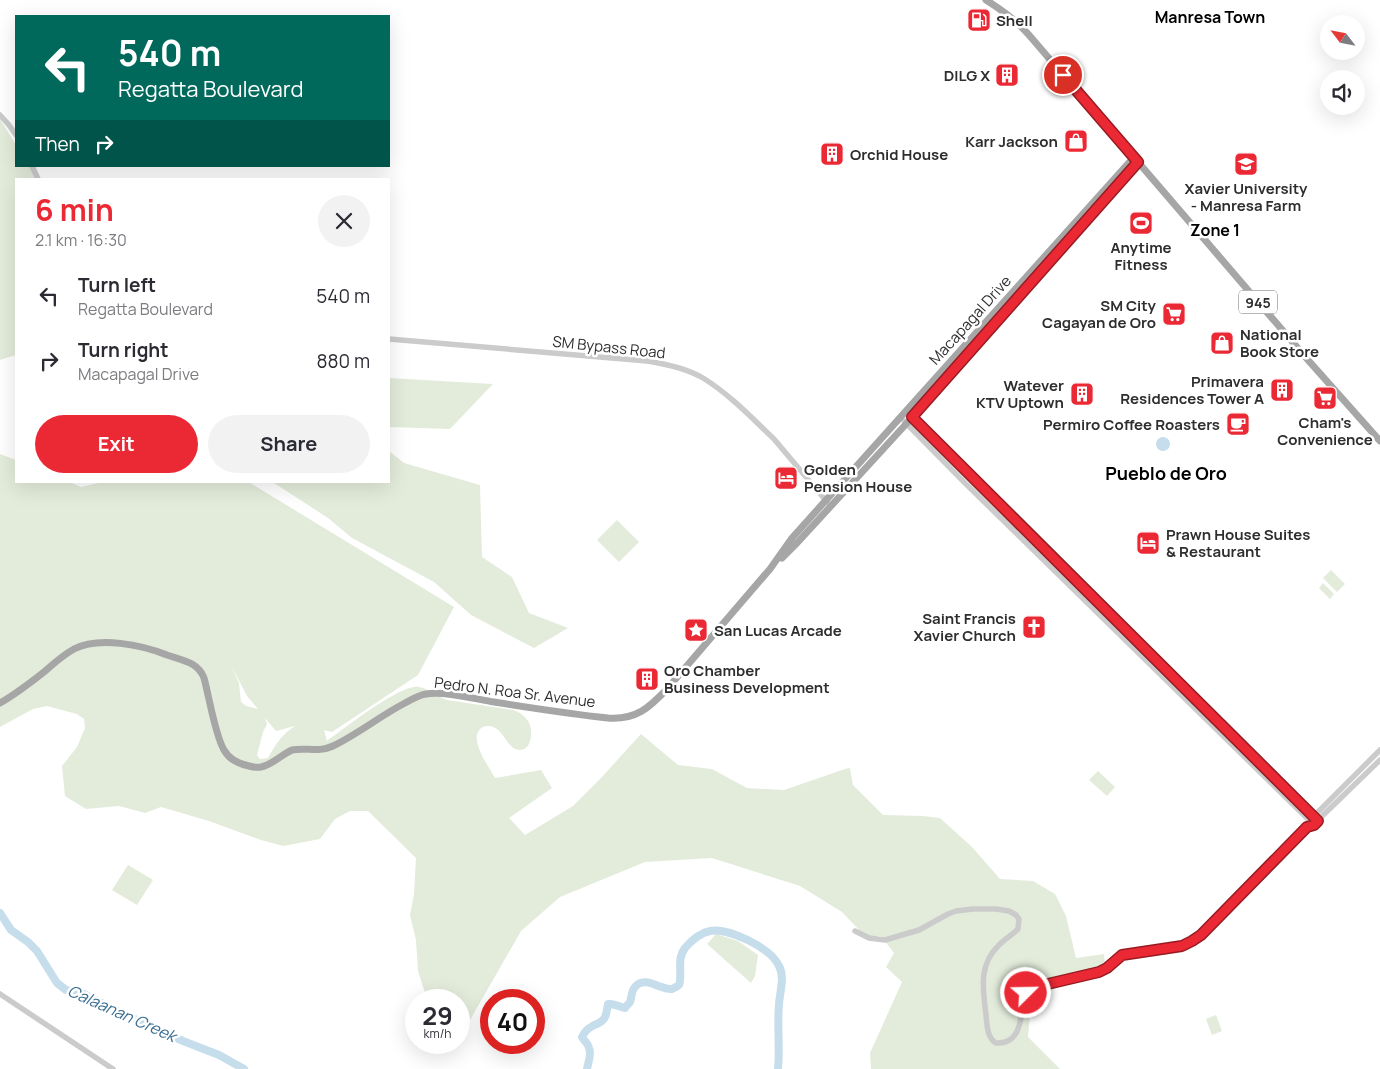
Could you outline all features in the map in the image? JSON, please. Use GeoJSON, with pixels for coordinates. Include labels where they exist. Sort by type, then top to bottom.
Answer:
{"type":"FeatureCollection","features":[{"type":"Feature","properties":{"kind":"main road","name":"945"},"geometry":{"type":"LineString","coordinates":[[986,0],[1022,27],[1380,441]]}},
{"type":"Feature","properties":{"kind":"main road","name":"Macapagal Drive"},"geometry":{"type":"LineString","coordinates":[[828,504],[900,417],[1136,160]]}},
{"type":"Feature","properties":{"kind":"main road","name":"Macapagal Drive"},"geometry":{"type":"LineString","coordinates":[[828,504],[907,423],[1136,160]]}},
{"type":"Feature","properties":{"kind":"main road","name":"Pedro N. Roa Sr. Avenue"},"geometry":{"type":"LineString","coordinates":[[0,703],[29,684],[76,648],[84,645],[105,643],[125,644],[157,651],[196,665],[202,671],[216,728],[224,750],[243,765],[256,768],[269,764],[296,749],[318,750],[332,746],[415,697],[425,694],[462,697],[608,718],[629,718],[648,708],[667,689],[770,569],[792,538],[828,504]]}},
{"type":"Feature","properties":{"kind":"street"},"geometry":{"type":"LineString","coordinates":[[0,115],[15,134]]}},
{"type":"Feature","properties":{"kind":"street","name":"SM Bypass Road"},"geometry":{"type":"LineString","coordinates":[[390,339],[647,361],[670,365],[690,372],[718,389],[766,431],[828,504]]}},
{"type":"Feature","properties":{"kind":"street"},"geometry":{"type":"LineString","coordinates":[[906,411],[1314,821]]}},
{"type":"Feature","properties":{"kind":"street"},"geometry":{"type":"LineString","coordinates":[[900,417],[1220,734],[1314,821]]}},
{"type":"Feature","properties":{"kind":"street"},"geometry":{"type":"LineString","coordinates":[[1314,821],[1380,750]]}},
{"type":"Feature","properties":{"kind":"street"},"geometry":{"type":"LineString","coordinates":[[855,930],[869,938],[885,940],[919,930],[948,914],[963,910],[996,909],[1009,911],[1016,915],[1019,919],[1018,929],[999,945],[990,957],[983,976],[984,1000],[990,1037],[993,1041],[1000,1044],[1014,1038],[1017,1033],[1024,997],[1029,990],[1102,971],[1126,954],[1182,946],[1201,935],[1307,827],[1380,760]]}},
{"type":"Feature","properties":{"kind":"street"},"geometry":{"type":"LineString","coordinates":[[0,994],[113,1069]]}},
{"type":"Feature","properties":{"kind":"green space"},"geometry":{"type":"Polygon","coordinates":[[[0,119],[15,143],[15,167],[30,167],[36,178],[15,178],[15,355],[0,360],[0,119]]]}},
{"type":"Feature","properties":{"kind":"green space"},"geometry":{"type":"Polygon","coordinates":[[[390,378],[493,384],[450,429],[390,427],[390,378]]]}},
{"type":"Feature","properties":{"kind":"green space"},"geometry":{"type":"Polygon","coordinates":[[[390,452],[404,463],[480,485],[482,557],[512,577],[529,613],[568,628],[534,648],[471,615],[434,582],[352,538],[328,518],[274,483],[390,483],[390,452]]]}},
{"type":"Feature","properties":{"kind":"green space"},"geometry":{"type":"Polygon","coordinates":[[[0,454],[15,460],[15,483],[72,483],[81,487],[98,483],[250,483],[454,607],[418,675],[332,732],[324,730],[327,741],[386,700],[410,688],[419,687],[447,700],[513,710],[523,715],[530,724],[530,743],[524,749],[515,749],[497,729],[486,726],[478,732],[477,743],[495,778],[541,770],[552,788],[509,818],[525,835],[573,806],[641,734],[678,765],[712,769],[747,788],[784,790],[850,768],[853,785],[883,815],[940,818],[972,847],[1000,879],[1033,881],[1055,894],[1066,916],[1076,958],[1104,954],[1106,974],[1040,992],[1031,1001],[1028,1037],[1060,1069],[871,1069],[870,1053],[902,982],[886,967],[894,953],[881,936],[871,937],[862,933],[842,912],[800,886],[712,858],[645,862],[560,897],[521,931],[488,989],[480,989],[480,1003],[470,1020],[470,989],[424,989],[418,971],[416,940],[410,915],[414,894],[416,858],[368,811],[350,811],[335,819],[320,839],[283,846],[161,807],[145,813],[119,806],[86,809],[65,796],[62,766],[77,747],[85,728],[84,719],[77,714],[47,706],[33,709],[0,727],[0,454]],[[231,665],[239,683],[241,702],[246,706],[258,709],[247,696],[231,665]],[[265,718],[267,724],[257,755],[260,759],[268,758],[279,740],[295,726],[276,731],[265,718]]]}},
{"type":"Feature","properties":{"kind":"green space"},"geometry":{"type":"Polygon","coordinates":[[[617,520],[639,542],[619,562],[597,540],[617,520]]]}},
{"type":"Feature","properties":{"kind":"green space"},"geometry":{"type":"Polygon","coordinates":[[[1331,570],[1345,584],[1337,592],[1323,578],[1331,570]]]}},
{"type":"Feature","properties":{"kind":"green space"},"geometry":{"type":"Polygon","coordinates":[[[1323,583],[1334,594],[1330,599],[1319,588],[1323,583]]]}},
{"type":"Feature","properties":{"kind":"green space"},"geometry":{"type":"Polygon","coordinates":[[[1098,771],[1115,787],[1107,796],[1089,780],[1098,771]]]}},
{"type":"Feature","properties":{"kind":"green space"},"geometry":{"type":"Polygon","coordinates":[[[128,865],[153,880],[137,905],[112,890],[128,865]]]}},
{"type":"Feature","properties":{"kind":"green space"},"geometry":{"type":"Polygon","coordinates":[[[716,934],[738,941],[758,955],[755,976],[751,983],[707,944],[716,934]]]}},
{"type":"Feature","properties":{"kind":"green space"},"geometry":{"type":"Polygon","coordinates":[[[1216,1015],[1222,1031],[1212,1035],[1206,1019],[1216,1015]]]}},
{"type":"Feature","properties":{"kind":"water"},"geometry":{"type":"Polygon","coordinates":[[[1160,437],[1166,437],[1170,444],[1166,451],[1160,451],[1156,447],[1156,441],[1160,437]]]}},
{"type":"Feature","properties":{"kind":"waterway","name":"Calaanan Creek"},"geometry":{"type":"LineString","coordinates":[[0,913],[11,930],[37,951],[57,983],[66,990],[82,993],[183,1041],[219,1055],[244,1069]]}},
{"type":"Feature","properties":{"kind":"waterway"},"geometry":{"type":"LineString","coordinates":[[587,1069],[590,1050],[582,1037],[588,1029],[604,1019],[608,1004],[625,1008],[630,1002],[634,989],[643,982],[667,989],[678,986],[682,953],[693,940],[710,931],[727,932],[748,940],[767,952],[781,970],[782,979],[778,1012],[778,1069]]}},
{"type":"Feature","properties":{"kind":"place","name":"Shell"},"geometry":{"type":"Point","coordinates":[979,20]}},
{"type":"Feature","properties":{"kind":"place","name":"DILG X"},"geometry":{"type":"Point","coordinates":[1007,75]}},
{"type":"Feature","properties":{"kind":"place","name":"Karr Jackson"},"geometry":{"type":"Point","coordinates":[1076,141]}},
{"type":"Feature","properties":{"kind":"place","name":"Orchid House"},"geometry":{"type":"Point","coordinates":[832,154]}},
{"type":"Feature","properties":{"kind":"place","name":"Xavier University - Manresa Farm"},"geometry":{"type":"Point","coordinates":[1246,164]}},
{"type":"Feature","properties":{"kind":"place","name":"Anytime Fitness"},"geometry":{"type":"Point","coordinates":[1141,223]}},
{"type":"Feature","properties":{"kind":"place","name":"SM City Cagayan de Oro"},"geometry":{"type":"Point","coordinates":[1174,314]}},
{"type":"Feature","properties":{"kind":"place","name":"National Book Store"},"geometry":{"type":"Point","coordinates":[1222,343]}},
{"type":"Feature","properties":{"kind":"place","name":"Primavera Residences Tower A"},"geometry":{"type":"Point","coordinates":[1282,390]}},
{"type":"Feature","properties":{"kind":"place","name":"Watever KTV Uptown"},"geometry":{"type":"Point","coordinates":[1082,394]}},
{"type":"Feature","properties":{"kind":"place","name":"Cham's Convenience"},"geometry":{"type":"Point","coordinates":[1325,398]}},
{"type":"Feature","properties":{"kind":"place","name":"Permiro Coffee Roasters"},"geometry":{"type":"Point","coordinates":[1238,424]}},
{"type":"Feature","properties":{"kind":"place","name":"Golden Pension House"},"geometry":{"type":"Point","coordinates":[786,478]}},
{"type":"Feature","properties":{"kind":"place","name":"Prawn House Suites & Restaurant"},"geometry":{"type":"Point","coordinates":[1148,543]}},
{"type":"Feature","properties":{"kind":"place","name":"Saint Francis Xavier Church"},"geometry":{"type":"Point","coordinates":[1034,627]}},
{"type":"Feature","properties":{"kind":"place","name":"San Lucas Arcade"},"geometry":{"type":"Point","coordinates":[696,630]}},
{"type":"Feature","properties":{"kind":"place","name":"Oro Chamber Business Development"},"geometry":{"type":"Point","coordinates":[647,679]}},
{"type":"Feature","properties":{"kind":"district","name":"Manresa Town"},"geometry":{"type":"Point","coordinates":[1210,17]}},
{"type":"Feature","properties":{"kind":"district","name":"Zone 1"},"geometry":{"type":"Point","coordinates":[1215,230]}},
{"type":"Feature","properties":{"kind":"district","name":"Pueblo de Oro"},"geometry":{"type":"Point","coordinates":[1166,473]}},
{"type":"Feature","properties":{"kind":"route"},"geometry":{"type":"LineString","coordinates":[[1026,993],[1035,987],[1102,971],[1122,955],[1182,946],[1192,941],[1201,935],[1307,827],[1314,825],[1318,821],[912,417],[1138,162],[1063,75]]}}]}
